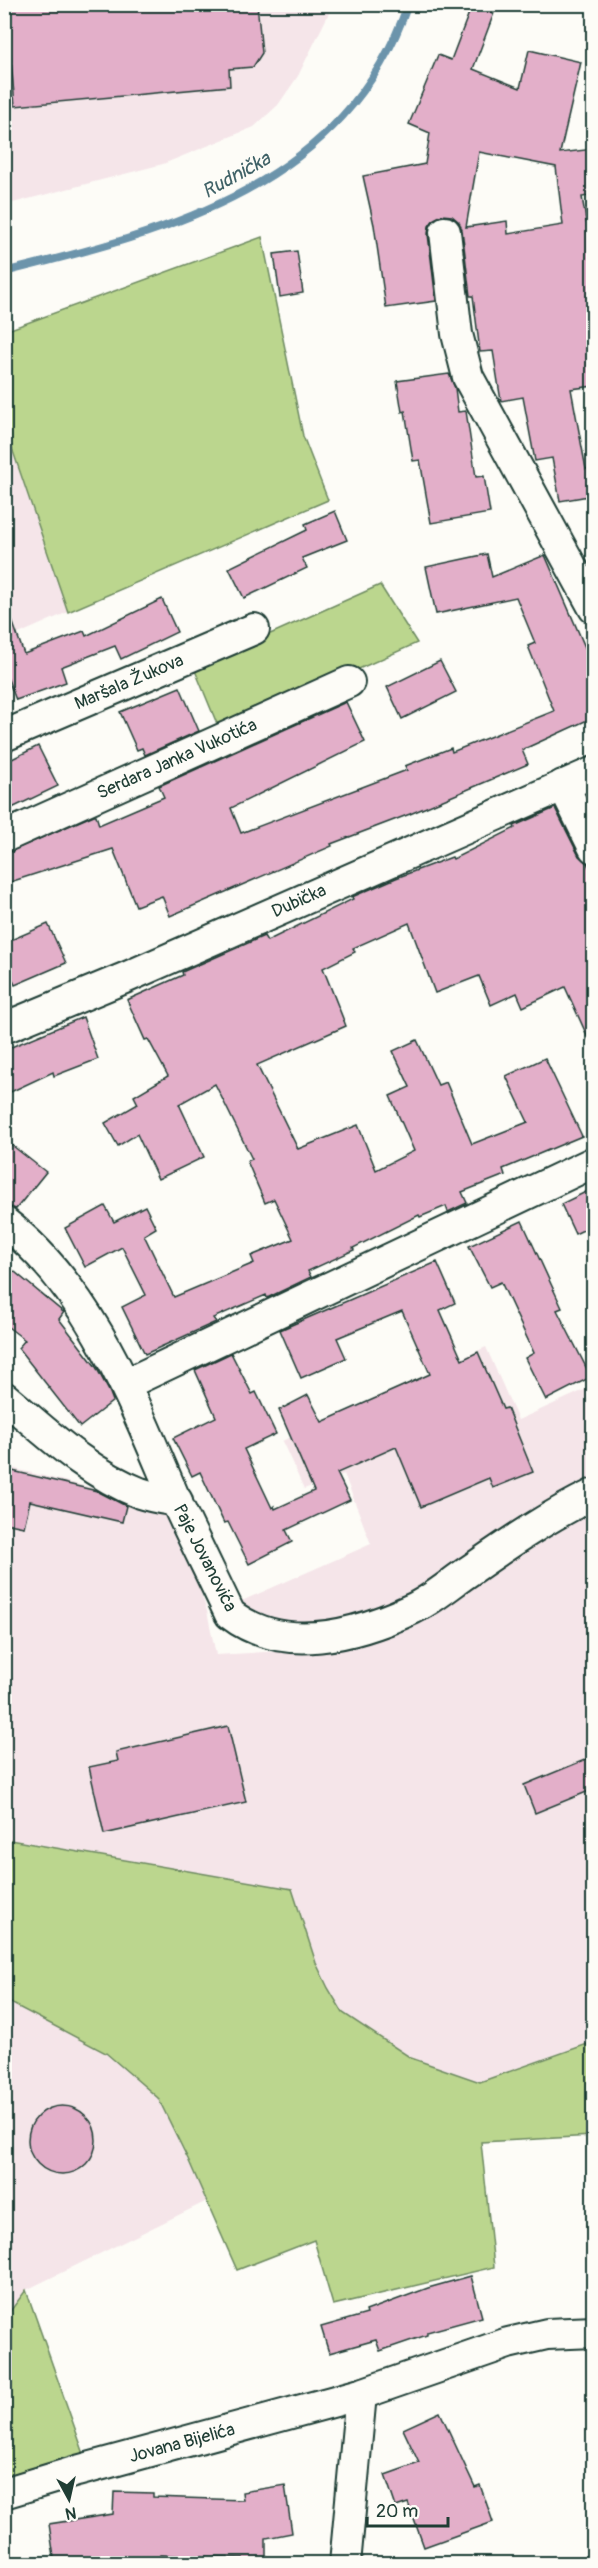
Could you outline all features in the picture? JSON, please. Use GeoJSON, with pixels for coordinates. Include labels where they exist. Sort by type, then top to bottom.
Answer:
{"type":"FeatureCollection","features":[{"type":"Feature","properties":{"kind":"street"},"geometry":{"type":"LineString","coordinates":[[445,232],[457,333],[468,377],[594,608]]}},
{"type":"Feature","properties":{"kind":"street","name":"Maršala Žukova"},"geometry":{"type":"LineString","coordinates":[[4,736],[254,629]]}},
{"type":"Feature","properties":{"kind":"street","name":"Serdara Janka Vukotića"},"geometry":{"type":"LineString","coordinates":[[4,837],[349,682]]}},
{"type":"Feature","properties":{"kind":"street","name":"Dubička"},"geometry":{"type":"LineString","coordinates":[[4,1028],[127,977],[594,772]]}},
{"type":"Feature","properties":{"kind":"street"},"geometry":{"type":"LineString","coordinates":[[563,785],[594,848]]}},
{"type":"Feature","properties":{"kind":"street"},"geometry":{"type":"LineString","coordinates":[[126,1384],[594,1162]]}},
{"type":"Feature","properties":{"kind":"street","name":"Paje Jovanovića"},"geometry":{"type":"LineString","coordinates":[[4,1222],[27,1240],[71,1291],[126,1384],[230,1614],[245,1626],[266,1634],[310,1638],[343,1634],[414,1609],[504,1546],[594,1494]]}},
{"type":"Feature","properties":{"kind":"street"},"geometry":{"type":"LineString","coordinates":[[4,1397],[80,1460],[109,1479],[142,1494],[177,1501]]}},
{"type":"Feature","properties":{"kind":"street","name":"Jovana Bijelića"},"geometry":{"type":"LineString","coordinates":[[4,2493],[361,2394],[508,2343],[547,2334],[594,2332]]}},
{"type":"Feature","properties":{"kind":"street"},"geometry":{"type":"LineString","coordinates":[[345,2564],[361,2394]]}},
{"type":"Feature","properties":{"kind":"shaded area"},"geometry":{"type":"Polygon","coordinates":[[[5,5],[333,5],[298,76],[278,105],[254,127],[163,164],[5,205],[5,5]]]}},
{"type":"Feature","properties":{"kind":"shaded area"},"geometry":{"type":"Polygon","coordinates":[[[4,428],[68,612],[5,640],[4,639],[4,428]]]}},
{"type":"Feature","properties":{"kind":"shaded area"},"geometry":{"type":"Polygon","coordinates":[[[486,1347],[518,1420],[593,1386],[593,1477],[409,1597],[343,1623],[290,1626],[249,1612],[235,1599],[244,1600],[371,1544],[344,1474],[304,1489],[282,1441],[486,1347]]]}},
{"type":"Feature","properties":{"kind":"shaded area"},"geometry":{"type":"Polygon","coordinates":[[[4,1466],[172,1508],[207,1611],[216,1655],[282,1651],[348,1642],[593,1511],[593,2042],[480,2082],[411,2058],[343,2013],[316,1963],[292,1889],[5,1839],[4,1466]]]}},
{"type":"Feature","properties":{"kind":"shaded area"},"geometry":{"type":"Polygon","coordinates":[[[5,2000],[106,2053],[158,2098],[207,2201],[26,2290],[5,2318],[5,2000]]]}},
{"type":"Feature","properties":{"kind":"green space"},"geometry":{"type":"Polygon","coordinates":[[[262,237],[303,436],[328,500],[68,612],[5,428],[5,331],[262,237]]]}},
{"type":"Feature","properties":{"kind":"green space"},"geometry":{"type":"Polygon","coordinates":[[[380,585],[417,643],[220,731],[194,668],[380,585]]]}},
{"type":"Feature","properties":{"kind":"green space"},"geometry":{"type":"Polygon","coordinates":[[[4,1839],[292,1889],[316,1963],[343,2013],[411,2058],[480,2082],[593,2042],[593,2136],[481,2142],[494,2267],[333,2305],[314,2240],[237,2270],[188,2159],[158,2098],[106,2053],[5,2000],[4,1839]]]}},
{"type":"Feature","properties":{"kind":"green space"},"geometry":{"type":"Polygon","coordinates":[[[26,2290],[84,2454],[5,2477],[5,2318],[26,2290]]]}},
{"type":"Feature","properties":{"kind":"building"},"geometry":{"type":"Polygon","coordinates":[[[6,4],[257,4],[262,53],[253,67],[229,69],[230,86],[15,106],[6,4]]]}},
{"type":"Feature","properties":{"kind":"building"},"geometry":{"type":"Polygon","coordinates":[[[472,5],[494,13],[473,69],[520,88],[529,50],[581,62],[560,153],[594,149],[594,195],[582,197],[594,266],[594,386],[571,389],[586,469],[594,467],[594,495],[560,501],[552,458],[535,461],[523,397],[501,401],[493,351],[480,352],[462,230],[459,222],[452,216],[442,215],[434,219],[429,226],[436,301],[386,308],[374,225],[363,176],[425,164],[430,133],[409,124],[438,55],[451,60],[472,5]],[[479,152],[466,227],[507,221],[508,234],[563,225],[556,167],[479,152]]]}},
{"type":"Feature","properties":{"kind":"building"},"geometry":{"type":"Polygon","coordinates":[[[297,251],[303,293],[280,297],[274,254],[297,251]]]}},
{"type":"Feature","properties":{"kind":"building"},"geometry":{"type":"Polygon","coordinates":[[[449,374],[455,388],[458,412],[466,411],[476,477],[484,476],[490,513],[431,523],[420,460],[413,461],[405,411],[402,412],[397,381],[449,374]]]}},
{"type":"Feature","properties":{"kind":"building"},"geometry":{"type":"Polygon","coordinates":[[[335,511],[347,540],[302,558],[307,568],[244,598],[229,568],[307,530],[305,524],[335,511]]]}},
{"type":"Feature","properties":{"kind":"building"},"geometry":{"type":"Polygon","coordinates":[[[487,554],[492,577],[545,555],[594,668],[594,717],[522,750],[528,764],[410,814],[331,844],[332,846],[170,916],[162,896],[136,906],[113,849],[4,884],[4,854],[94,815],[99,825],[164,797],[159,786],[346,702],[365,742],[231,808],[241,833],[407,770],[405,766],[451,748],[452,752],[554,711],[528,646],[535,643],[516,597],[436,614],[426,567],[487,554]]]}},
{"type":"Feature","properties":{"kind":"building"},"geometry":{"type":"Polygon","coordinates":[[[162,599],[177,632],[121,659],[115,646],[61,667],[66,682],[16,700],[4,669],[4,609],[8,609],[24,654],[84,631],[86,636],[162,599]]]}},
{"type":"Feature","properties":{"kind":"building"},"geometry":{"type":"Polygon","coordinates":[[[440,661],[456,692],[402,719],[387,687],[440,661]]]}},
{"type":"Feature","properties":{"kind":"building"},"geometry":{"type":"Polygon","coordinates":[[[180,687],[199,731],[145,755],[142,748],[137,750],[120,712],[180,687]]]}},
{"type":"Feature","properties":{"kind":"building"},"geometry":{"type":"Polygon","coordinates":[[[38,746],[58,786],[12,808],[4,793],[4,763],[38,746]]]}},
{"type":"Feature","properties":{"kind":"building"},"geometry":{"type":"Polygon","coordinates":[[[555,808],[579,856],[587,863],[594,877],[594,1051],[565,987],[523,1007],[517,993],[491,1005],[479,976],[435,993],[409,923],[353,948],[355,952],[323,968],[346,1026],[257,1065],[298,1149],[358,1125],[376,1170],[414,1151],[390,1096],[410,1087],[393,1051],[417,1040],[438,1085],[446,1082],[472,1144],[528,1122],[506,1076],[545,1058],[582,1136],[503,1169],[505,1175],[462,1192],[467,1203],[448,1212],[446,1206],[420,1217],[419,1215],[353,1248],[354,1250],[308,1271],[311,1277],[267,1298],[266,1295],[213,1318],[216,1322],[145,1354],[122,1307],[146,1295],[122,1247],[85,1267],[65,1228],[105,1206],[114,1222],[145,1206],[156,1228],[144,1235],[174,1297],[254,1263],[251,1256],[293,1239],[274,1199],[265,1203],[247,1161],[252,1159],[215,1084],[179,1104],[204,1157],[158,1179],[137,1134],[118,1146],[105,1123],[138,1104],[134,1096],[168,1076],[148,1039],[145,1040],[127,1000],[183,975],[182,972],[264,936],[267,941],[353,899],[352,897],[396,878],[452,857],[453,859],[515,828],[514,826],[555,808]]]}},
{"type":"Feature","properties":{"kind":"building"},"geometry":{"type":"Polygon","coordinates":[[[48,924],[66,963],[15,985],[4,960],[4,943],[48,924]]]}},
{"type":"Feature","properties":{"kind":"building"},"geometry":{"type":"Polygon","coordinates":[[[83,1017],[98,1059],[54,1076],[53,1072],[4,1095],[4,1050],[83,1017]]]}},
{"type":"Feature","properties":{"kind":"building"},"geometry":{"type":"Polygon","coordinates":[[[4,1139],[46,1172],[16,1209],[4,1205],[4,1139]]]}},
{"type":"Feature","properties":{"kind":"building"},"geometry":{"type":"Polygon","coordinates":[[[594,1188],[594,1225],[575,1234],[561,1204],[594,1188]]]}},
{"type":"Feature","properties":{"kind":"building"},"geometry":{"type":"Polygon","coordinates":[[[522,1221],[562,1308],[557,1310],[591,1377],[546,1400],[525,1358],[534,1353],[501,1282],[490,1287],[469,1246],[522,1221]]]}},
{"type":"Feature","properties":{"kind":"building"},"geometry":{"type":"Polygon","coordinates":[[[437,1262],[455,1303],[440,1310],[462,1360],[478,1352],[503,1409],[507,1408],[533,1472],[493,1488],[489,1478],[421,1507],[396,1447],[337,1473],[350,1500],[286,1530],[292,1542],[249,1564],[228,1522],[224,1523],[200,1472],[192,1476],[173,1438],[216,1417],[195,1370],[231,1353],[252,1394],[256,1392],[276,1434],[244,1449],[272,1508],[274,1506],[275,1509],[314,1491],[279,1410],[308,1395],[322,1422],[430,1374],[402,1311],[337,1338],[346,1358],[301,1378],[280,1330],[437,1262]]]}},
{"type":"Feature","properties":{"kind":"building"},"geometry":{"type":"Polygon","coordinates":[[[4,1263],[64,1312],[59,1319],[96,1367],[110,1393],[113,1401],[80,1427],[18,1348],[25,1340],[4,1324],[4,1263]]]}},
{"type":"Feature","properties":{"kind":"building"},"geometry":{"type":"Polygon","coordinates":[[[4,1469],[97,1491],[126,1506],[122,1522],[30,1501],[24,1527],[4,1523],[4,1469]]]}},
{"type":"Feature","properties":{"kind":"building"},"geometry":{"type":"Polygon","coordinates":[[[228,1726],[246,1802],[104,1834],[89,1767],[118,1761],[116,1752],[228,1726]]]}},
{"type":"Feature","properties":{"kind":"building"},"geometry":{"type":"Polygon","coordinates":[[[594,1756],[594,1789],[535,1813],[524,1785],[594,1756]]]}},
{"type":"Feature","properties":{"kind":"building"},"geometry":{"type":"Polygon","coordinates":[[[62,2106],[75,2109],[86,2116],[93,2127],[96,2140],[93,2153],[86,2164],[75,2171],[62,2174],[49,2171],[38,2164],[31,2153],[28,2140],[31,2127],[38,2116],[49,2109],[62,2106]]]}},
{"type":"Feature","properties":{"kind":"building"},"geometry":{"type":"Polygon","coordinates":[[[471,2276],[482,2317],[427,2332],[427,2335],[380,2351],[376,2340],[329,2353],[321,2327],[367,2314],[366,2311],[428,2288],[471,2276]]]}},
{"type":"Feature","properties":{"kind":"building"},"geometry":{"type":"Polygon","coordinates":[[[440,2412],[475,2487],[480,2485],[493,2522],[424,2547],[408,2503],[396,2507],[385,2475],[419,2463],[403,2429],[440,2412]]]}},
{"type":"Feature","properties":{"kind":"building"},"geometry":{"type":"Polygon","coordinates":[[[285,2485],[292,2533],[266,2538],[266,2564],[243,2564],[243,2558],[160,2555],[160,2564],[55,2564],[49,2524],[113,2514],[114,2492],[153,2493],[153,2497],[243,2500],[242,2492],[285,2485]]]}},
{"type":"Feature","properties":{"kind":"waterway","name":"Rudnička"},"geometry":{"type":"LineString","coordinates":[[4,272],[129,238],[189,217],[245,190],[297,158],[342,116],[380,66],[408,4]]}}]}
